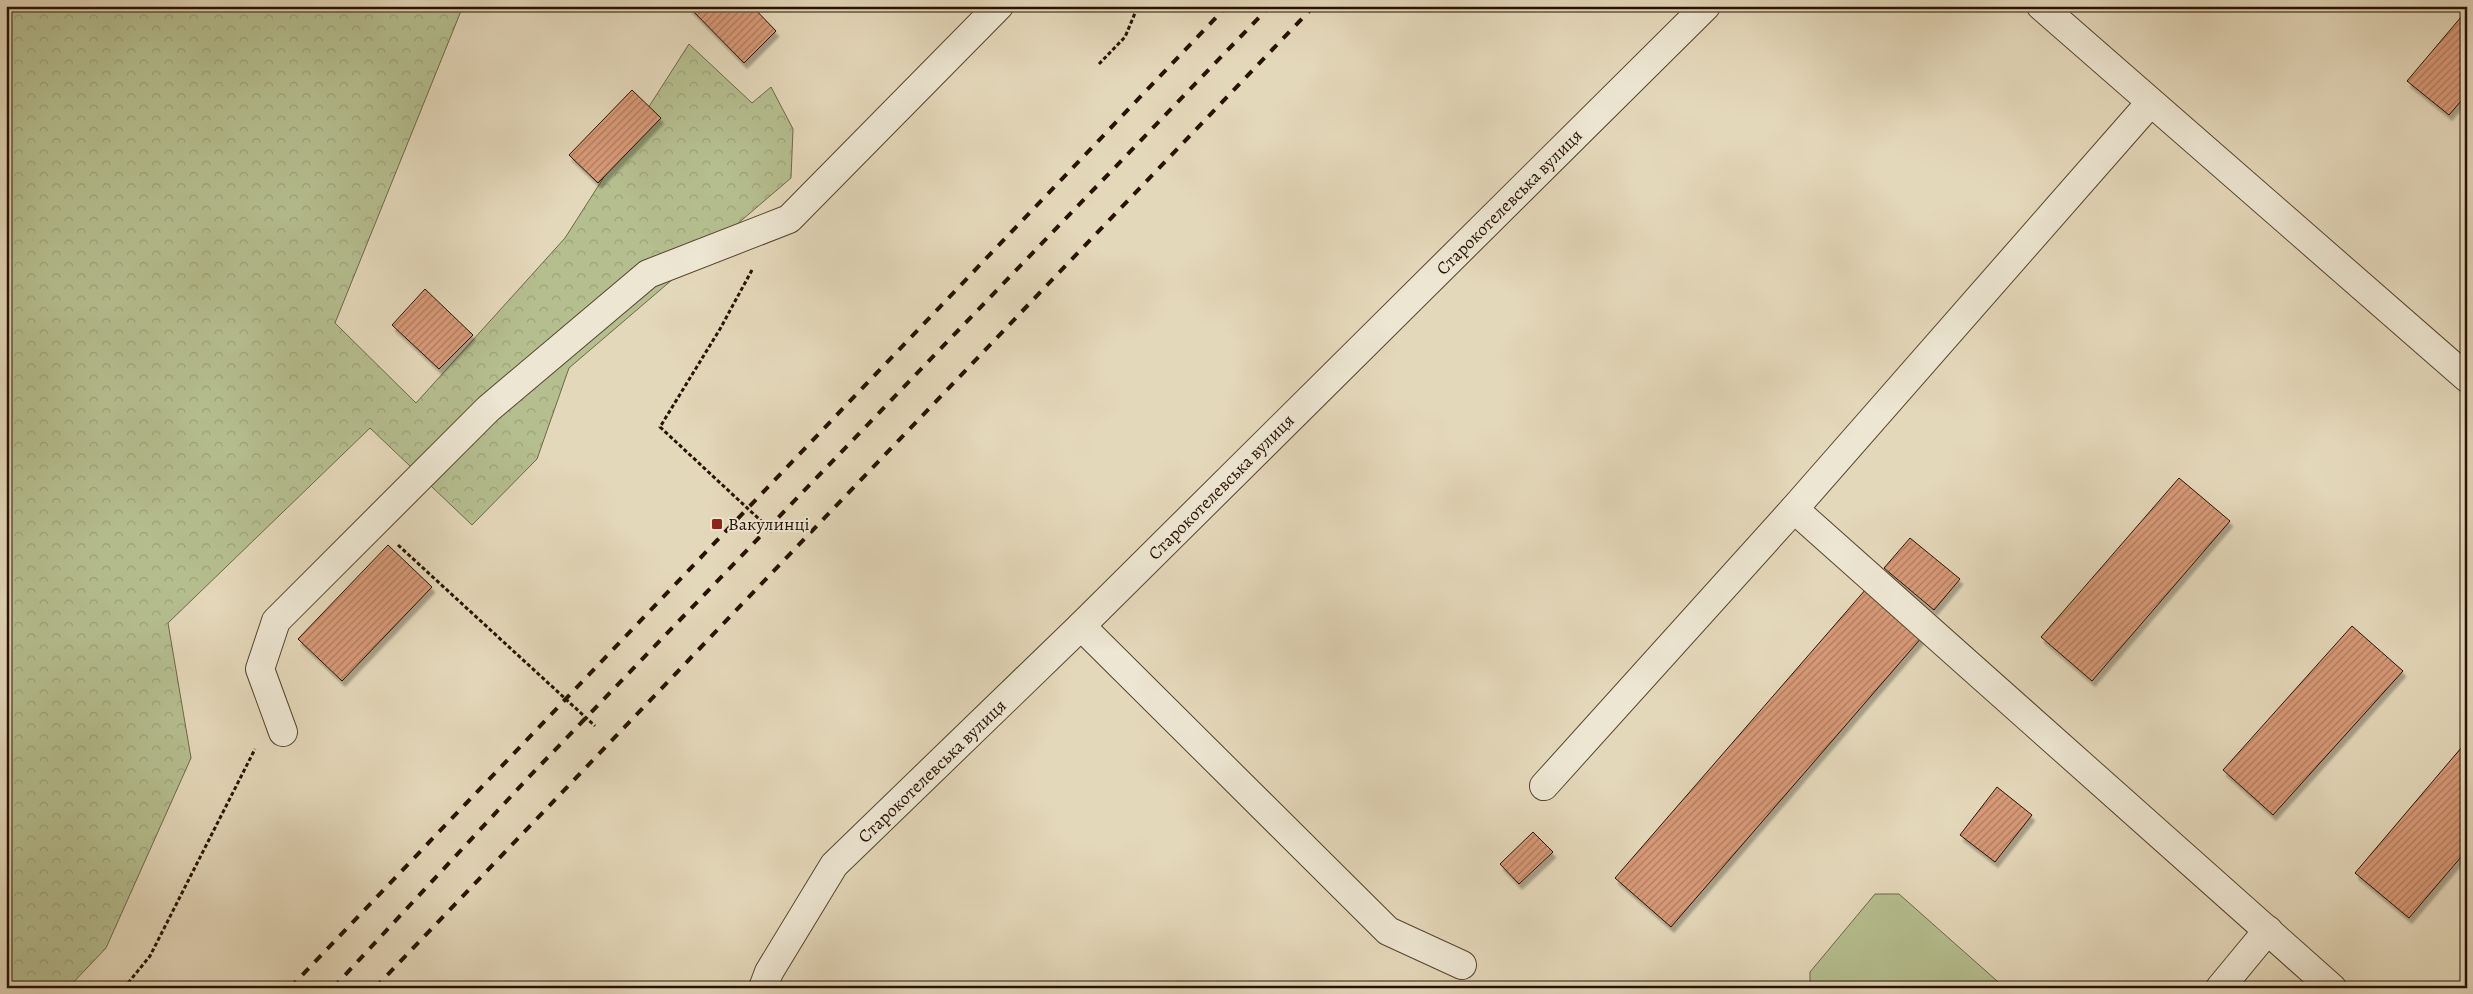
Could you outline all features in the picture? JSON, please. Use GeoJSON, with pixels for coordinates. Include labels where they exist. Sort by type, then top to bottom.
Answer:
{"type":"FeatureCollection","features":[{"type":"Feature","properties":{"kind":"street"},"geometry":{"type":"LineString","coordinates":[[283,732],[260,669],[276,621],[488,409],[648,274],[789,219],[999,6]]}},
{"type":"Feature","properties":{"kind":"street","name":"Старокотелевська вулиця"},"geometry":{"type":"LineString","coordinates":[[763,988],[769,972],[834,865],[1081,626],[1706,6]]}},
{"type":"Feature","properties":{"kind":"street"},"geometry":{"type":"LineString","coordinates":[[2041,6],[2467,378]]}},
{"type":"Feature","properties":{"kind":"street"},"geometry":{"type":"LineString","coordinates":[[1544,786],[1794,509],[2150,103]]}},
{"type":"Feature","properties":{"kind":"street"},"geometry":{"type":"LineString","coordinates":[[1794,509],[2332,988]]}},
{"type":"Feature","properties":{"kind":"street"},"geometry":{"type":"LineString","coordinates":[[1081,626],[1388,931],[1462,965]]}},
{"type":"Feature","properties":{"kind":"street"},"geometry":{"type":"LineString","coordinates":[[2220,988],[2268,930]]}},
{"type":"Feature","properties":{"kind":"path"},"geometry":{"type":"LineString","coordinates":[[1099,64],[1125,37],[1138,6]]}},
{"type":"Feature","properties":{"kind":"path"},"geometry":{"type":"LineString","coordinates":[[753,269],[720,329],[660,427],[773,532]]}},
{"type":"Feature","properties":{"kind":"path"},"geometry":{"type":"LineString","coordinates":[[375,524],[595,726]]}},
{"type":"Feature","properties":{"kind":"path"},"geometry":{"type":"LineString","coordinates":[[124,988],[150,956],[253,750],[283,732]]}},
{"type":"Feature","properties":{"kind":"green space"},"geometry":{"type":"Polygon","coordinates":[[[6,6],[463,6],[335,323],[416,403],[565,238],[689,44],[752,103],[771,87],[793,129],[791,178],[569,368],[537,459],[472,525],[370,428],[168,623],[191,758],[106,948],[68,988],[6,988],[6,6]]]}},
{"type":"Feature","properties":{"kind":"green space"},"geometry":{"type":"Polygon","coordinates":[[[1875,894],[1899,894],[2005,988],[1810,988],[1810,972],[1875,894]]]}},
{"type":"Feature","properties":{"kind":"building"},"geometry":{"type":"Polygon","coordinates":[[[688,6],[752,6],[776,31],[744,63],[688,6]]]}},
{"type":"Feature","properties":{"kind":"building"},"geometry":{"type":"Polygon","coordinates":[[[2467,10],[2467,94],[2449,115],[2407,81],[2467,10]]]}},
{"type":"Feature","properties":{"kind":"building"},"geometry":{"type":"Polygon","coordinates":[[[632,90],[661,118],[598,183],[569,155],[632,90]]]}},
{"type":"Feature","properties":{"kind":"building"},"geometry":{"type":"Polygon","coordinates":[[[425,289],[473,335],[439,369],[392,325],[425,289]]]}},
{"type":"Feature","properties":{"kind":"building"},"geometry":{"type":"Polygon","coordinates":[[[2179,478],[2230,521],[2092,681],[2041,637],[2179,478]]]}},
{"type":"Feature","properties":{"kind":"building"},"geometry":{"type":"Polygon","coordinates":[[[1910,538],[1960,579],[1934,610],[1884,568],[1910,538]]]}},
{"type":"Feature","properties":{"kind":"building"},"geometry":{"type":"Polygon","coordinates":[[[388,545],[432,587],[342,681],[298,639],[388,545]]]}},
{"type":"Feature","properties":{"kind":"building"},"geometry":{"type":"Polygon","coordinates":[[[1873,581],[1929,629],[1671,927],[1615,878],[1873,581]]]}},
{"type":"Feature","properties":{"kind":"building"},"geometry":{"type":"Polygon","coordinates":[[[2352,626],[2403,671],[2273,815],[2223,770],[2352,626]]]}},
{"type":"Feature","properties":{"kind":"building"},"geometry":{"type":"Polygon","coordinates":[[[2467,741],[2467,850],[2409,918],[2355,873],[2467,741]]]}},
{"type":"Feature","properties":{"kind":"building"},"geometry":{"type":"Polygon","coordinates":[[[1997,787],[2032,815],[1995,862],[1960,835],[1997,787]]]}},
{"type":"Feature","properties":{"kind":"building"},"geometry":{"type":"Polygon","coordinates":[[[1533,832],[1553,852],[1519,884],[1500,864],[1533,832]]]}},
{"type":"Feature","properties":{"kind":"railway"},"geometry":{"type":"LineString","coordinates":[[290,988],[1227,6]]}},
{"type":"Feature","properties":{"kind":"railway"},"geometry":{"type":"LineString","coordinates":[[333,988],[528,778],[1270,6]]}},
{"type":"Feature","properties":{"kind":"railway"},"geometry":{"type":"LineString","coordinates":[[375,988],[1314,6]]}},
{"type":"Feature","properties":{"kind":"place","name":"Вакулинці"},"geometry":{"type":"Point","coordinates":[717,524]}}]}
